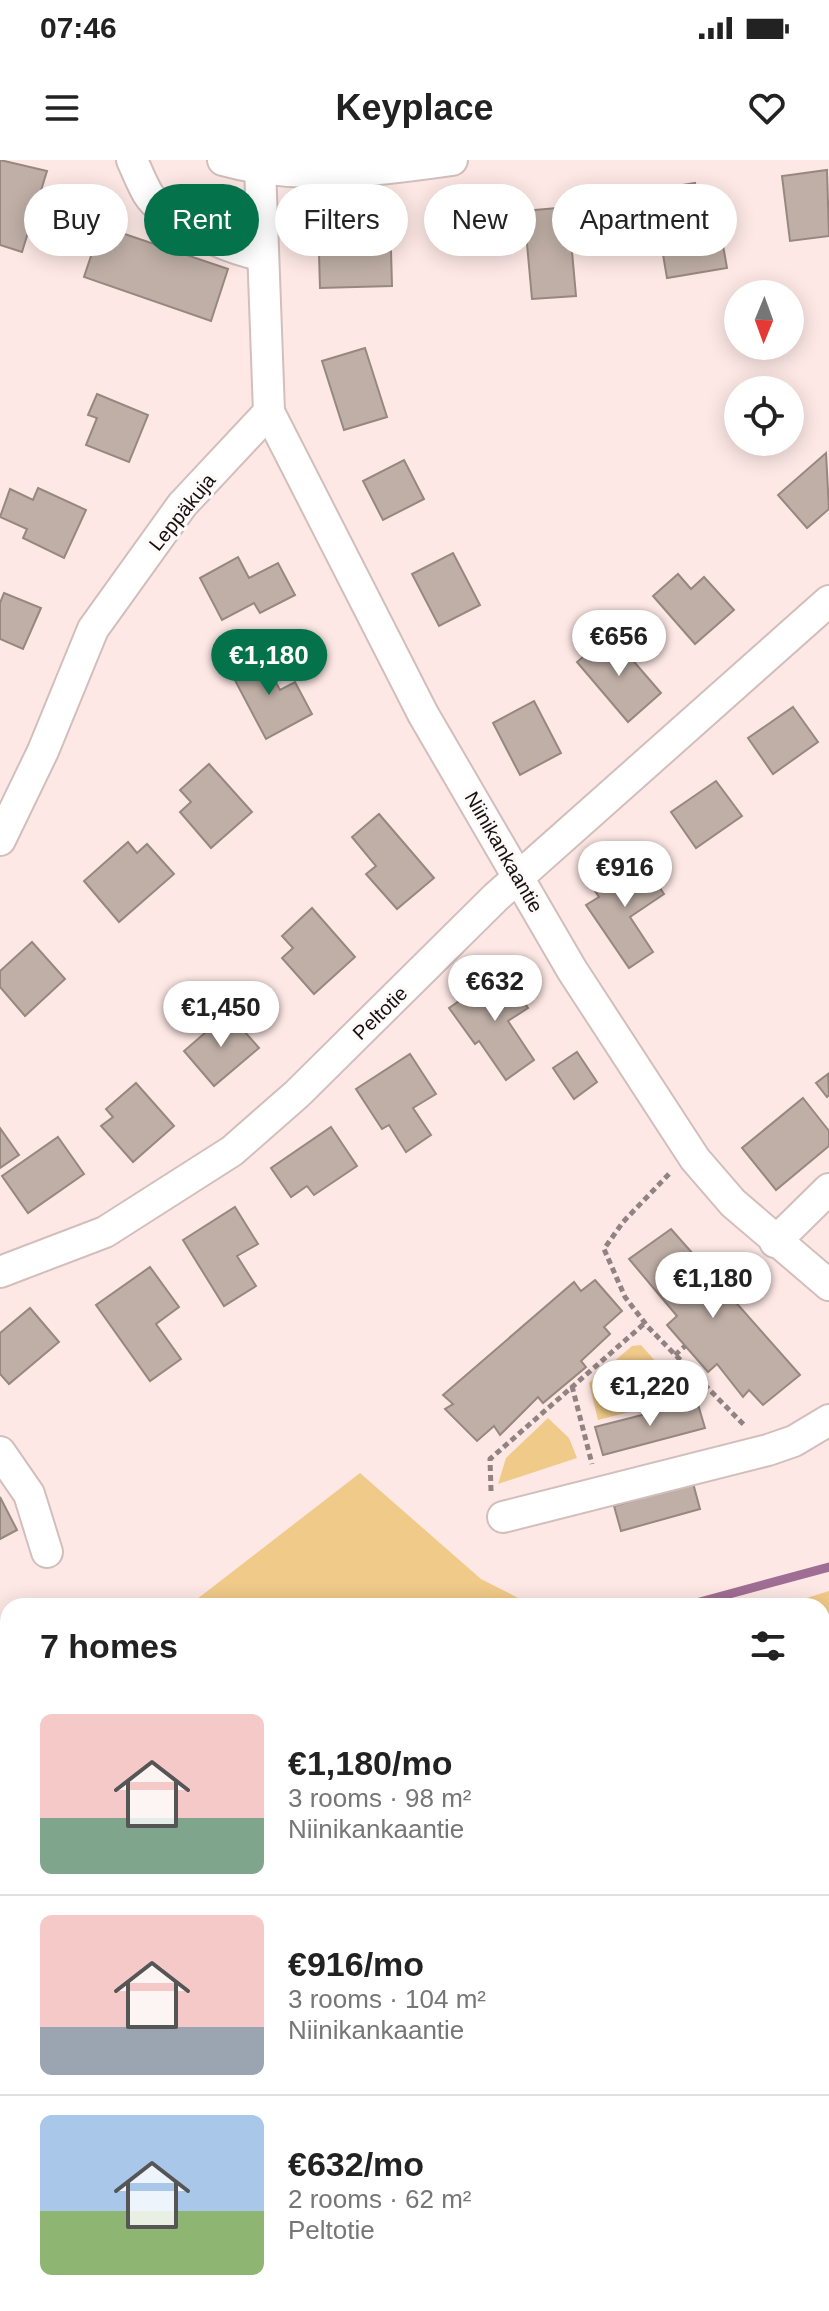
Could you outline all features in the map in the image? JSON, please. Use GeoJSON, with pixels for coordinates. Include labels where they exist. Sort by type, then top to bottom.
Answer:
{"type":"FeatureCollection","features":[{"type":"Feature","properties":{"kind":"street"},"geometry":{"type":"LineString","coordinates":[[132,160],[149,196],[168,215],[242,252],[262,255]]}},
{"type":"Feature","properties":{"kind":"street"},"geometry":{"type":"LineString","coordinates":[[223,160],[260,167],[359,174],[452,160]]}},
{"type":"Feature","properties":{"kind":"street"},"geometry":{"type":"LineString","coordinates":[[260,167],[269,412]]}},
{"type":"Feature","properties":{"kind":"street","name":"Leppäkuja"},"geometry":{"type":"LineString","coordinates":[[0,840],[43,751],[93,629],[182,505],[269,412]]}},
{"type":"Feature","properties":{"kind":"street","name":"Niinikankaantie"},"geometry":{"type":"LineString","coordinates":[[269,412],[423,714],[572,970],[695,1159],[733,1203],[829,1285]]}},
{"type":"Feature","properties":{"kind":"street","name":"Peltotie"},"geometry":{"type":"LineString","coordinates":[[0,1272],[105,1232],[225,1156],[297,1094],[519,877],[829,601]]}},
{"type":"Feature","properties":{"kind":"street"},"geometry":{"type":"LineString","coordinates":[[775,1242],[829,1189]]}},
{"type":"Feature","properties":{"kind":"street"},"geometry":{"type":"LineString","coordinates":[[503,1517],[768,1450],[794,1441],[829,1420]]}},
{"type":"Feature","properties":{"kind":"street"},"geometry":{"type":"LineString","coordinates":[[0,1452],[29,1494],[47,1552]]}},
{"type":"Feature","properties":{"kind":"path"},"geometry":{"type":"LineString","coordinates":[[669,1174],[623,1222],[604,1249],[625,1297],[645,1323],[739,1423],[751,1429]]}},
{"type":"Feature","properties":{"kind":"path"},"geometry":{"type":"LineString","coordinates":[[503,1517],[490,1489],[490,1459],[585,1371],[645,1323]]}},
{"type":"Feature","properties":{"kind":"path"},"geometry":{"type":"LineString","coordinates":[[675,1355],[685,1346]]}},
{"type":"Feature","properties":{"kind":"path"},"geometry":{"type":"LineString","coordinates":[[572,1386],[600,1492]]}},
{"type":"Feature","properties":{"kind":"shaded area"},"geometry":{"type":"Polygon","coordinates":[[[641,1345],[687,1397],[598,1420],[589,1383],[632,1346],[641,1345]]]}},
{"type":"Feature","properties":{"kind":"shaded area"},"geometry":{"type":"Polygon","coordinates":[[[548,1418],[569,1438],[577,1458],[498,1484],[506,1458],[548,1418]]]}},
{"type":"Feature","properties":{"kind":"shaded area"},"geometry":{"type":"Polygon","coordinates":[[[360,1473],[481,1579],[518,1598],[198,1598],[360,1473]]]}},
{"type":"Feature","properties":{"kind":"shaded area"},"geometry":{"type":"Polygon","coordinates":[[[829,1591],[829,1598],[807,1598],[829,1591]]]}},
{"type":"Feature","properties":{"kind":"building"},"geometry":{"type":"Polygon","coordinates":[[[0,160],[47,171],[43,184],[24,184],[22,252],[0,245],[0,160]]]}},
{"type":"Feature","properties":{"kind":"building"},"geometry":{"type":"Polygon","coordinates":[[[827,170],[829,236],[790,241],[782,176],[827,170]]]}},
{"type":"Feature","properties":{"kind":"building"},"geometry":{"type":"Polygon","coordinates":[[[552,208],[552,256],[572,256],[576,296],[532,299],[528,256],[536,256],[536,210],[552,208]]]}},
{"type":"Feature","properties":{"kind":"building"},"geometry":{"type":"Polygon","coordinates":[[[128,235],[144,241],[144,256],[190,256],[228,269],[211,321],[84,277],[91,256],[128,256],[128,235]]]}},
{"type":"Feature","properties":{"kind":"building"},"geometry":{"type":"Polygon","coordinates":[[[319,256],[391,256],[392,286],[320,288],[319,256]]]}},
{"type":"Feature","properties":{"kind":"building"},"geometry":{"type":"Polygon","coordinates":[[[663,256],[725,256],[727,268],[667,278],[663,256]]]}},
{"type":"Feature","properties":{"kind":"building"},"geometry":{"type":"Polygon","coordinates":[[[365,348],[387,417],[344,430],[322,361],[365,348]]]}},
{"type":"Feature","properties":{"kind":"building"},"geometry":{"type":"Polygon","coordinates":[[[97,394],[148,415],[129,462],[86,445],[97,418],[88,415],[97,394]]]}},
{"type":"Feature","properties":{"kind":"building"},"geometry":{"type":"Polygon","coordinates":[[[826,453],[829,509],[807,528],[778,495],[826,453]]]}},
{"type":"Feature","properties":{"kind":"building"},"geometry":{"type":"Polygon","coordinates":[[[404,460],[424,499],[383,520],[363,481],[404,460]]]}},
{"type":"Feature","properties":{"kind":"building"},"geometry":{"type":"Polygon","coordinates":[[[38,488],[86,510],[64,558],[23,538],[27,529],[0,517],[10,489],[33,500],[38,488]]]}},
{"type":"Feature","properties":{"kind":"building"},"geometry":{"type":"Polygon","coordinates":[[[453,553],[480,605],[439,626],[412,574],[453,553]]]}},
{"type":"Feature","properties":{"kind":"building"},"geometry":{"type":"Polygon","coordinates":[[[238,557],[249,578],[278,563],[295,595],[260,613],[254,603],[222,620],[200,578],[238,557]]]}},
{"type":"Feature","properties":{"kind":"building"},"geometry":{"type":"Polygon","coordinates":[[[678,574],[691,589],[704,577],[734,610],[695,644],[653,596],[678,574]]]}},
{"type":"Feature","properties":{"kind":"building"},"geometry":{"type":"Polygon","coordinates":[[[4,593],[41,608],[23,649],[0,639],[0,603],[4,593]]]}},
{"type":"Feature","properties":{"kind":"building"},"geometry":{"type":"Polygon","coordinates":[[[610,634],[661,693],[628,722],[577,662],[610,634]]]}},
{"type":"Feature","properties":{"kind":"building"},"geometry":{"type":"Polygon","coordinates":[[[260,653],[280,690],[295,682],[312,714],[266,739],[229,669],[260,653]]]}},
{"type":"Feature","properties":{"kind":"building"},"geometry":{"type":"Polygon","coordinates":[[[534,701],[561,753],[520,775],[493,723],[534,701]]]}},
{"type":"Feature","properties":{"kind":"building"},"geometry":{"type":"Polygon","coordinates":[[[793,707],[818,742],[773,774],[748,738],[793,707]]]}},
{"type":"Feature","properties":{"kind":"building"},"geometry":{"type":"Polygon","coordinates":[[[209,764],[252,812],[211,848],[180,812],[191,802],[180,790],[209,764]]]}},
{"type":"Feature","properties":{"kind":"building"},"geometry":{"type":"Polygon","coordinates":[[[716,781],[742,816],[696,848],[671,812],[716,781]]]}},
{"type":"Feature","properties":{"kind":"building"},"geometry":{"type":"Polygon","coordinates":[[[379,814],[434,878],[397,909],[366,874],[376,866],[352,837],[379,814]]]}},
{"type":"Feature","properties":{"kind":"building"},"geometry":{"type":"Polygon","coordinates":[[[128,842],[137,853],[147,844],[174,874],[119,922],[84,881],[128,842]]]}},
{"type":"Feature","properties":{"kind":"building"},"geometry":{"type":"Polygon","coordinates":[[[639,857],[664,894],[630,917],[653,952],[629,968],[586,905],[599,897],[593,888],[639,857]]]}},
{"type":"Feature","properties":{"kind":"building"},"geometry":{"type":"Polygon","coordinates":[[[312,908],[355,957],[314,994],[282,958],[293,948],[282,936],[312,908]]]}},
{"type":"Feature","properties":{"kind":"building"},"geometry":{"type":"Polygon","coordinates":[[[32,942],[65,979],[25,1016],[0,987],[0,971],[32,942]]]}},
{"type":"Feature","properties":{"kind":"building"},"geometry":{"type":"Polygon","coordinates":[[[503,971],[528,1008],[508,1021],[534,1060],[506,1080],[479,1041],[475,1044],[449,1008],[503,971]]]}},
{"type":"Feature","properties":{"kind":"building"},"geometry":{"type":"Polygon","coordinates":[[[228,1013],[259,1048],[214,1086],[184,1051],[228,1013]]]}},
{"type":"Feature","properties":{"kind":"building"},"geometry":{"type":"Polygon","coordinates":[[[577,1052],[597,1082],[574,1099],[553,1068],[577,1052]]]}},
{"type":"Feature","properties":{"kind":"building"},"geometry":{"type":"Polygon","coordinates":[[[410,1054],[436,1094],[413,1108],[431,1135],[406,1152],[389,1125],[382,1129],[356,1089],[410,1054]]]}},
{"type":"Feature","properties":{"kind":"building"},"geometry":{"type":"Polygon","coordinates":[[[828,1074],[829,1095],[827,1097],[816,1083],[828,1074]]]}},
{"type":"Feature","properties":{"kind":"building"},"geometry":{"type":"Polygon","coordinates":[[[136,1083],[174,1126],[133,1162],[101,1126],[113,1117],[106,1109],[136,1083]]]}},
{"type":"Feature","properties":{"kind":"building"},"geometry":{"type":"Polygon","coordinates":[[[803,1098],[829,1131],[829,1146],[776,1190],[742,1148],[803,1098]]]}},
{"type":"Feature","properties":{"kind":"building"},"geometry":{"type":"Polygon","coordinates":[[[331,1127],[357,1166],[314,1195],[307,1186],[291,1197],[271,1168],[331,1127]]]}},
{"type":"Feature","properties":{"kind":"building"},"geometry":{"type":"Polygon","coordinates":[[[0,1128],[19,1155],[0,1168],[0,1128]]]}},
{"type":"Feature","properties":{"kind":"building"},"geometry":{"type":"Polygon","coordinates":[[[58,1137],[84,1174],[28,1213],[2,1176],[58,1137]]]}},
{"type":"Feature","properties":{"kind":"building"},"geometry":{"type":"Polygon","coordinates":[[[235,1207],[258,1244],[237,1256],[256,1286],[224,1306],[183,1240],[235,1207]]]}},
{"type":"Feature","properties":{"kind":"building"},"geometry":{"type":"Polygon","coordinates":[[[671,1229],[800,1375],[763,1405],[749,1390],[743,1397],[717,1364],[708,1372],[667,1325],[677,1316],[629,1259],[671,1229]]]}},
{"type":"Feature","properties":{"kind":"building"},"geometry":{"type":"Polygon","coordinates":[[[150,1267],[179,1307],[156,1324],[181,1359],[150,1381],[96,1305],[150,1267]]]}},
{"type":"Feature","properties":{"kind":"building"},"geometry":{"type":"Polygon","coordinates":[[[595,1280],[622,1311],[604,1327],[610,1334],[581,1361],[586,1367],[543,1403],[538,1397],[500,1435],[494,1426],[477,1441],[445,1409],[453,1404],[443,1395],[574,1282],[581,1291],[595,1280]]]}},
{"type":"Feature","properties":{"kind":"building"},"geometry":{"type":"Polygon","coordinates":[[[30,1308],[59,1342],[9,1384],[0,1374],[0,1333],[30,1308]]]}},
{"type":"Feature","properties":{"kind":"building"},"geometry":{"type":"Polygon","coordinates":[[[697,1401],[705,1428],[603,1455],[595,1427],[697,1401]]]}},
{"type":"Feature","properties":{"kind":"building"},"geometry":{"type":"Polygon","coordinates":[[[693,1483],[700,1509],[621,1531],[614,1506],[693,1483]]]}},
{"type":"Feature","properties":{"kind":"building"},"geometry":{"type":"Polygon","coordinates":[[[0,1497],[17,1530],[0,1539],[0,1497]]]}},
{"type":"Feature","properties":{"kind":"waterway"},"geometry":{"type":"LineString","coordinates":[[715,1598],[829,1567]]}}]}
